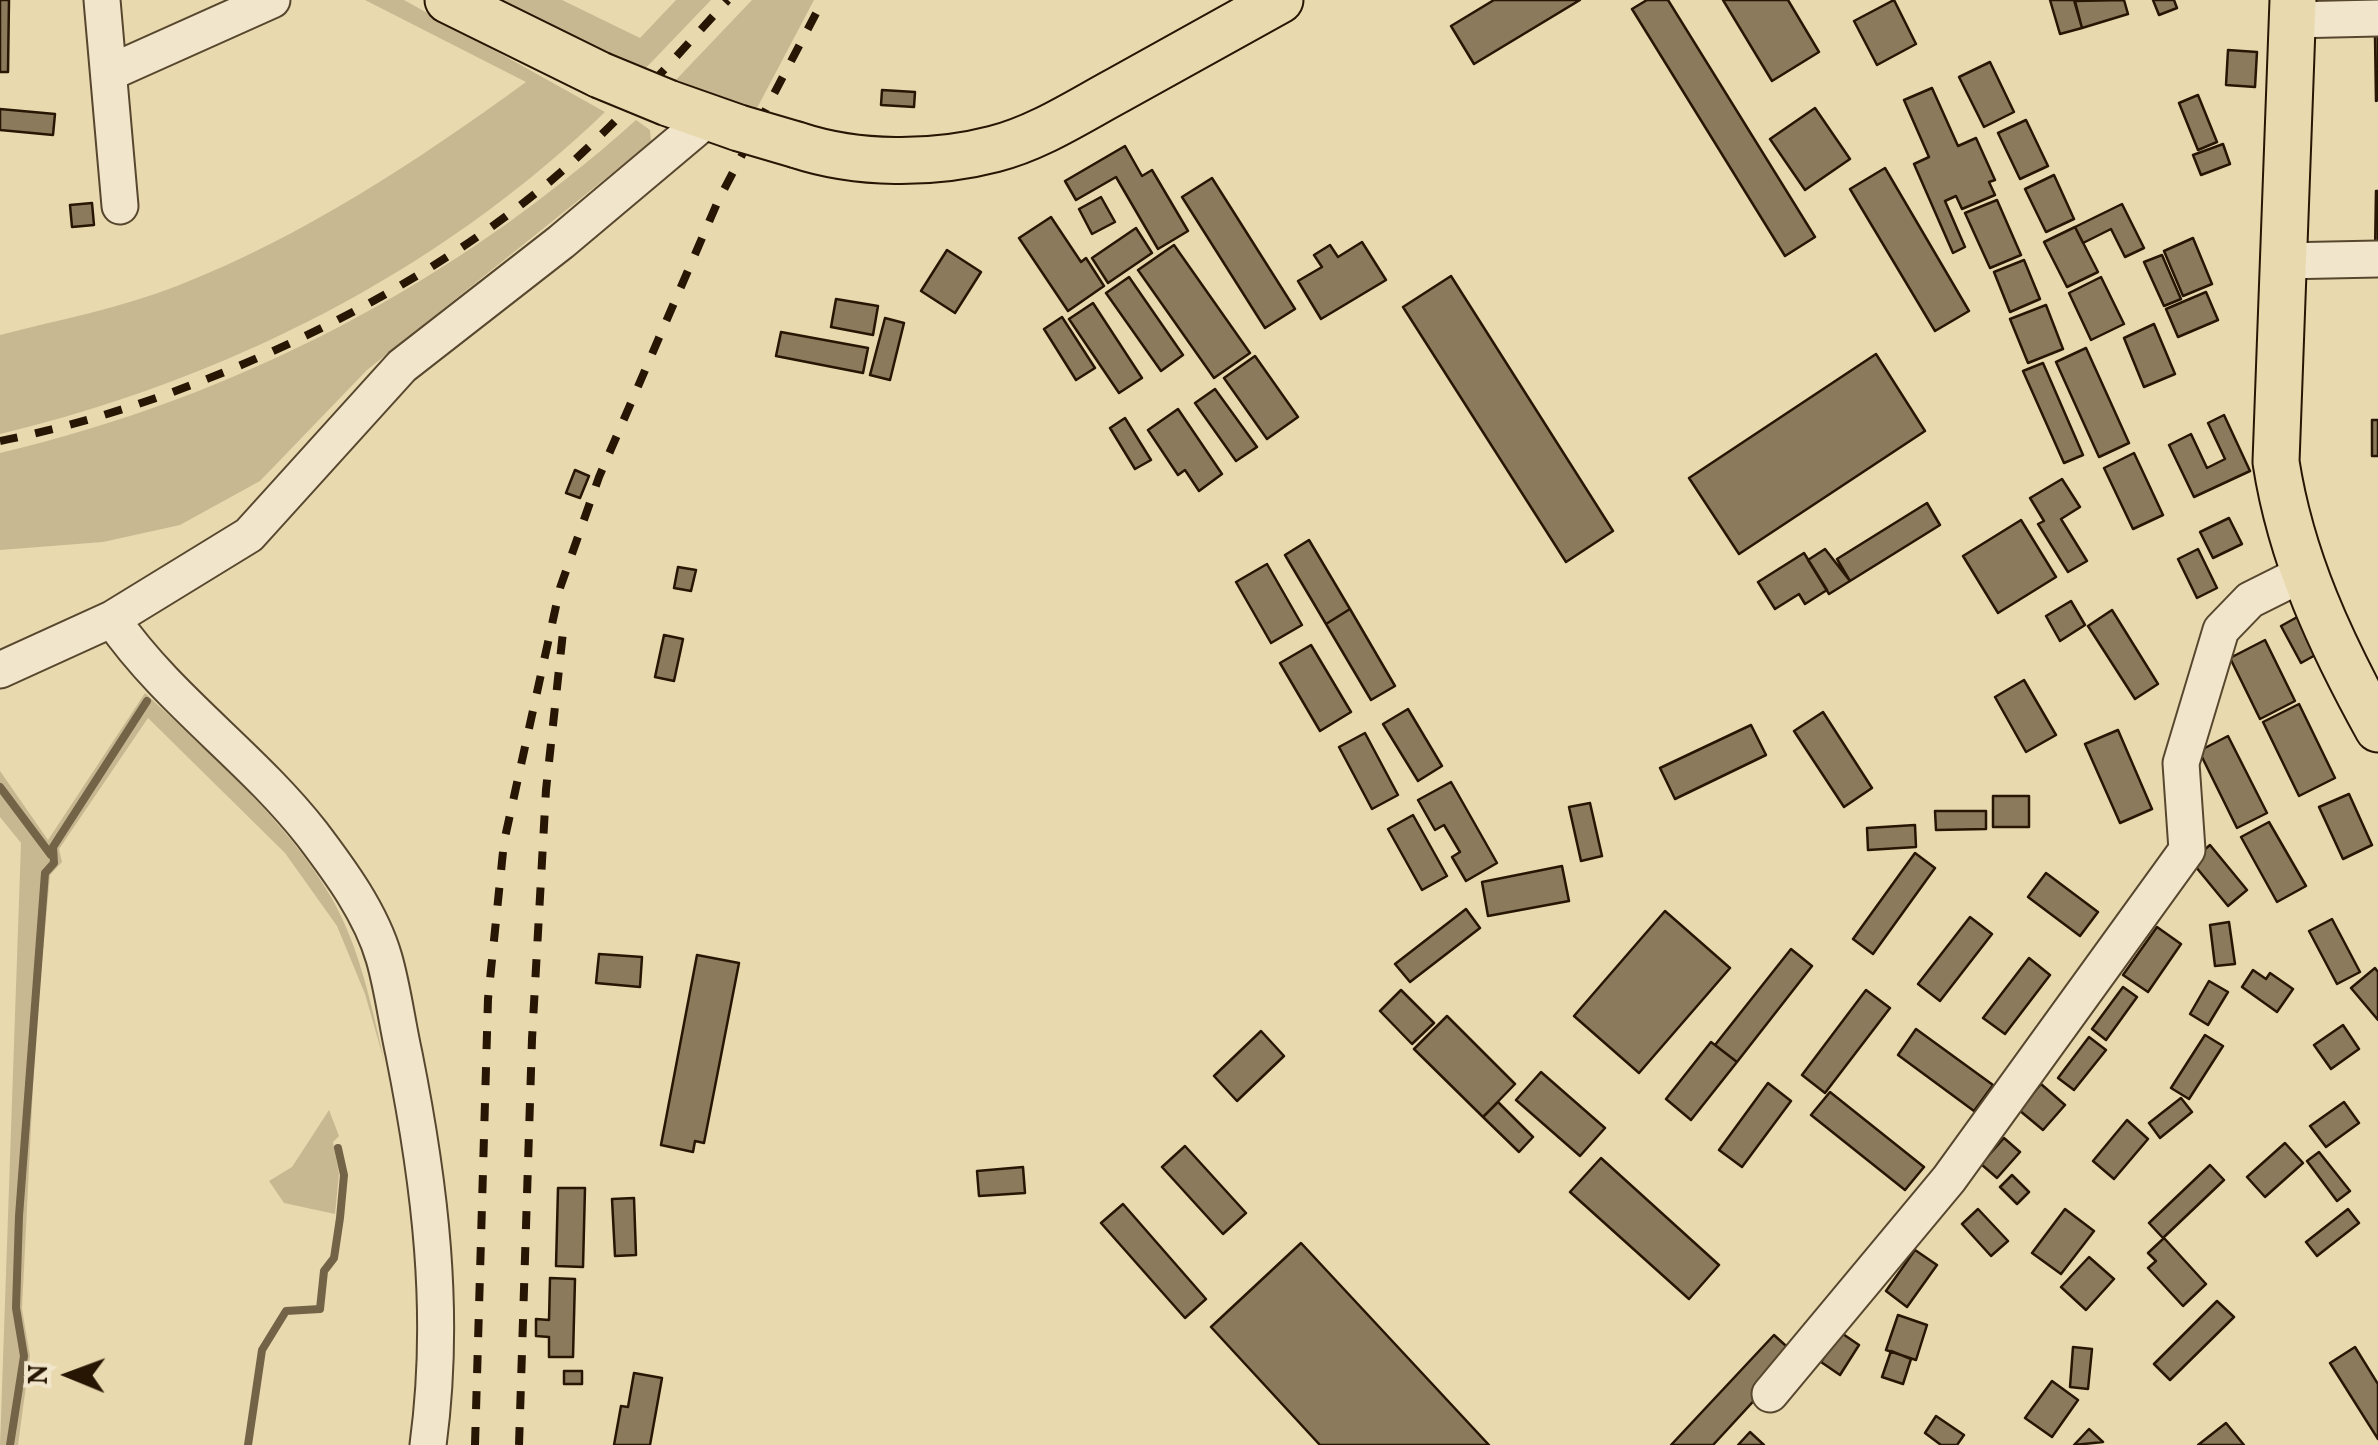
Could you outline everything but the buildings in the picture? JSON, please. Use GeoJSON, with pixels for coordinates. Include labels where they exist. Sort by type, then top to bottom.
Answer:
{"type":"FeatureCollection","features":[{"type":"Feature","properties":{"kind":"main road"},"geometry":{"type":"LineString","coordinates":[[448,0],[600,74],[704,117],[828,156],[897,159],[995,149],[1053,126],[1280,0]]}},
{"type":"Feature","properties":{"kind":"main road"},"geometry":{"type":"LineString","coordinates":[[2292,10],[2276,462],[2284,515],[2302,574],[2378,729]]}},
{"type":"Feature","properties":{"kind":"street"},"geometry":{"type":"LineString","coordinates":[[102,0],[120,206]]}},
{"type":"Feature","properties":{"kind":"street"},"geometry":{"type":"LineString","coordinates":[[109,73],[272,0]]}},
{"type":"Feature","properties":{"kind":"street"},"geometry":{"type":"LineString","coordinates":[[2292,10],[2378,18]]}},
{"type":"Feature","properties":{"kind":"street"},"geometry":{"type":"LineString","coordinates":[[0,670],[112,619],[250,534],[402,366],[561,242],[704,117]]}},
{"type":"Feature","properties":{"kind":"street"},"geometry":{"type":"LineString","coordinates":[[2281,261],[2378,259]]}},
{"type":"Feature","properties":{"kind":"street"},"geometry":{"type":"LineString","coordinates":[[1770,1394],[1950,1180],[2187,850],[2181,763],[2221,630],[2250,600],[2302,574]]}},
{"type":"Feature","properties":{"kind":"street"},"geometry":{"type":"LineString","coordinates":[[112,619],[162,684],[219,732],[310,832],[343,876],[383,956],[411,1091],[434,1241],[437,1329],[428,1445]]}},
{"type":"Feature","properties":{"kind":"shaded area"},"geometry":{"type":"Polygon","coordinates":[[[365,0],[404,0],[605,112],[472,223],[324,313],[166,384],[0,434],[0,335],[156,294],[270,244],[401,169],[526,82],[365,0]]]}},
{"type":"Feature","properties":{"kind":"shaded area"},"geometry":{"type":"Polygon","coordinates":[[[491,0],[562,0],[640,38],[676,0],[711,0],[642,72],[491,0]]]}},
{"type":"Feature","properties":{"kind":"shaded area"},"geometry":{"type":"Polygon","coordinates":[[[752,0],[814,0],[756,110],[672,84],[752,0]]]}},
{"type":"Feature","properties":{"kind":"shaded area"},"geometry":{"type":"Polygon","coordinates":[[[636,120],[650,130],[651,142],[367,370],[260,481],[180,525],[103,542],[0,550],[0,453],[175,400],[339,327],[493,233],[636,120]]]}},
{"type":"Feature","properties":{"kind":"shaded area"},"geometry":{"type":"Polygon","coordinates":[[[145,693],[245,789],[313,869],[350,936],[385,1064],[365,994],[337,926],[285,853],[148,718],[59,849],[62,862],[50,875],[36,1026],[22,1309],[30,1356],[18,1445],[0,1445],[21,843],[0,817],[0,771],[48,840],[145,693]]]}},
{"type":"Feature","properties":{"kind":"shaded area"},"geometry":{"type":"Polygon","coordinates":[[[329,1110],[339,1136],[333,1142],[339,1174],[335,1214],[284,1203],[269,1181],[292,1167],[329,1110]]]}},
{"type":"Feature","properties":{"kind":"waterway"},"geometry":{"type":"LineString","coordinates":[[10,1445],[24,1356],[16,1308],[19,1216],[45,873],[54,863],[53,847],[147,701]]}},
{"type":"Feature","properties":{"kind":"waterway"},"geometry":{"type":"LineString","coordinates":[[0,787],[51,855]]}},
{"type":"Feature","properties":{"kind":"waterway"},"geometry":{"type":"LineString","coordinates":[[248,1445],[262,1350],[286,1311],[320,1309],[324,1271],[334,1258],[340,1218],[344,1175],[338,1148]]}},
{"type":"Feature","properties":{"kind":"railway"},"geometry":{"type":"LineString","coordinates":[[0,441],[152,399],[231,369],[385,295],[522,204],[581,154],[728,0]]}},
{"type":"Feature","properties":{"kind":"railway"},"geometry":{"type":"LineString","coordinates":[[475,1445],[488,999],[504,842],[560,588],[599,477],[718,201],[823,0]]}},
{"type":"Feature","properties":{"kind":"railway"},"geometry":{"type":"LineString","coordinates":[[519,1445],[532,1039],[546,790],[563,632]]}}]}
